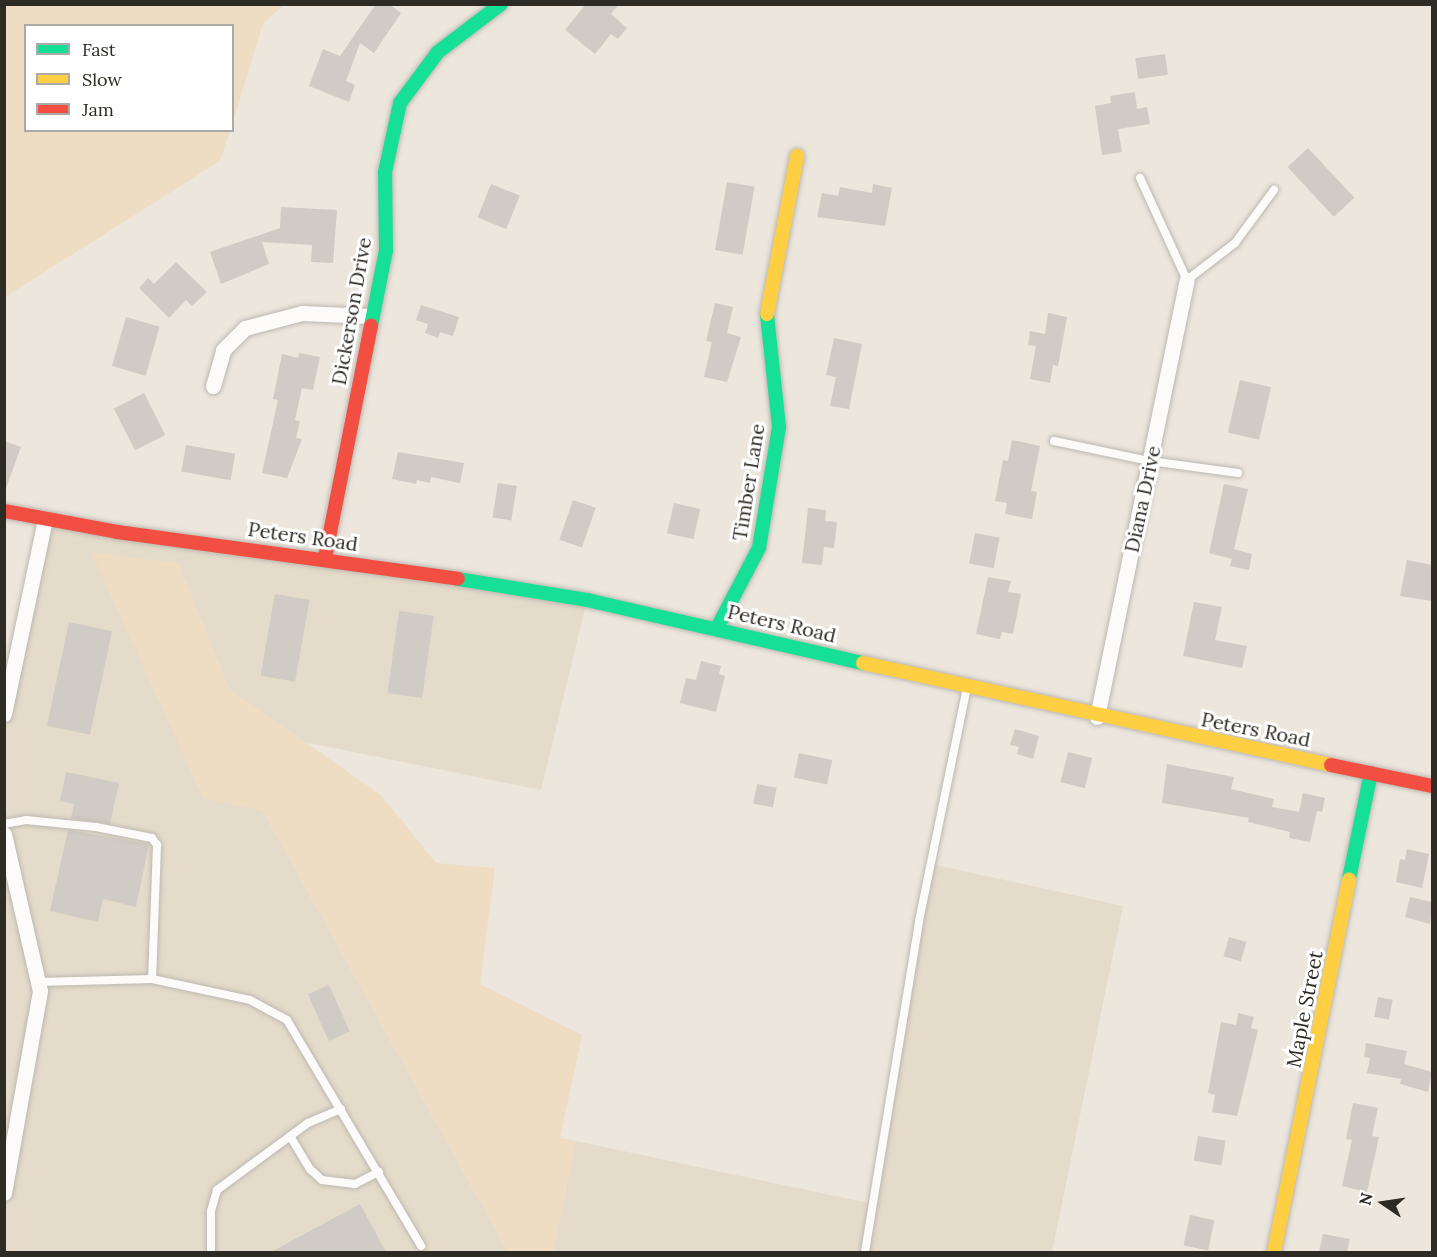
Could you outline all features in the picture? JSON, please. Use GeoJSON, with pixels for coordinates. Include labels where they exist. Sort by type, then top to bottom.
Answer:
{"type":"FeatureCollection","features":[{"type":"Feature","properties":{"kind":"street","name":"Dickerson Drive"},"geometry":{"type":"LineString","coordinates":[[325,558],[370,316],[386,250],[385,172],[400,103],[438,52],[501,4]]}},
{"type":"Feature","properties":{"kind":"street","name":"Timber Lane"},"geometry":{"type":"LineString","coordinates":[[717,628],[759,548],[778,427],[766,309],[797,156]]}},
{"type":"Feature","properties":{"kind":"street","name":"Diana Drive"},"geometry":{"type":"LineString","coordinates":[[1097,717],[1187,280]]}},
{"type":"Feature","properties":{"kind":"street"},"geometry":{"type":"LineString","coordinates":[[213,386],[223,350],[245,328],[302,313],[370,316]]}},
{"type":"Feature","properties":{"kind":"street","name":"Peters Road"},"geometry":{"type":"LineString","coordinates":[[4,511],[117,532],[325,558],[577,598],[717,628],[1097,717],[1432,786]]}},
{"type":"Feature","properties":{"kind":"street"},"geometry":{"type":"LineString","coordinates":[[4,714],[45,519]]}},
{"type":"Feature","properties":{"kind":"street","name":"Maple Street"},"geometry":{"type":"LineString","coordinates":[[1274,1252],[1371,772]]}},
{"type":"Feature","properties":{"kind":"street"},"geometry":{"type":"LineString","coordinates":[[4,834],[40,991],[4,1193]]}},
{"type":"Feature","properties":{"kind":"lane"},"geometry":{"type":"LineString","coordinates":[[1140,178],[1187,280],[1235,243],[1274,190]]}},
{"type":"Feature","properties":{"kind":"lane"},"geometry":{"type":"LineString","coordinates":[[1054,441],[1150,461],[1238,473]]}},
{"type":"Feature","properties":{"kind":"lane"},"geometry":{"type":"LineString","coordinates":[[865,1252],[919,921],[967,686]]}},
{"type":"Feature","properties":{"kind":"lane"},"geometry":{"type":"LineString","coordinates":[[4,824],[26,820],[152,838],[158,852],[152,979]]}},
{"type":"Feature","properties":{"kind":"lane"},"geometry":{"type":"LineString","coordinates":[[38,982],[152,979],[223,992],[270,1008],[287,1020],[421,1246]]}},
{"type":"Feature","properties":{"kind":"lane"},"geometry":{"type":"LineString","coordinates":[[211,1252],[211,1211],[217,1190],[308,1123],[341,1109]]}},
{"type":"Feature","properties":{"kind":"lane"},"geometry":{"type":"LineString","coordinates":[[290,1136],[310,1169],[322,1180],[355,1184],[379,1172]]}},
{"type":"Feature","properties":{"kind":"shaded area"},"geometry":{"type":"Polygon","coordinates":[[[5,4],[284,5],[263,24],[234,118],[234,24],[24,24],[24,132],[230,132],[220,161],[5,297],[5,4]]]}},
{"type":"Feature","properties":{"kind":"shaded area"},"geometry":{"type":"Polygon","coordinates":[[[45,519],[587,600],[541,790],[304,742],[229,689],[178,563],[263,811],[508,1252],[5,1252],[5,714],[45,519]]]}},
{"type":"Feature","properties":{"kind":"shaded area"},"geometry":{"type":"Polygon","coordinates":[[[91,552],[178,563],[229,689],[381,795],[436,863],[495,868],[480,984],[582,1035],[560,1138],[576,1141],[553,1252],[508,1252],[263,811],[203,798],[91,552]]]}},
{"type":"Feature","properties":{"kind":"shaded area"},"geometry":{"type":"Polygon","coordinates":[[[931,864],[1123,906],[1052,1252],[553,1252],[576,1141],[873,1204],[931,864]]]}},
{"type":"Feature","properties":{"kind":"building"},"geometry":{"type":"Polygon","coordinates":[[[376,4],[389,4],[401,13],[374,53],[360,43],[346,81],[355,85],[349,102],[309,86],[323,49],[340,56],[376,4]]]}},
{"type":"Feature","properties":{"kind":"building"},"geometry":{"type":"Polygon","coordinates":[[[586,4],[619,4],[611,14],[627,28],[618,39],[611,34],[595,54],[565,30],[586,4]]]}},
{"type":"Feature","properties":{"kind":"building"},"geometry":{"type":"Polygon","coordinates":[[[1165,54],[1168,75],[1138,79],[1135,58],[1165,54]]]}},
{"type":"Feature","properties":{"kind":"building"},"geometry":{"type":"Polygon","coordinates":[[[1135,92],[1137,109],[1147,107],[1150,124],[1118,129],[1122,152],[1102,155],[1095,106],[1111,103],[1110,96],[1135,92]]]}},
{"type":"Feature","properties":{"kind":"building"},"geometry":{"type":"Polygon","coordinates":[[[1308,148],[1354,198],[1334,217],[1288,167],[1308,148]]]}},
{"type":"Feature","properties":{"kind":"building"},"geometry":{"type":"Polygon","coordinates":[[[727,182],[755,187],[743,255],[715,250],[727,182]]]}},
{"type":"Feature","properties":{"kind":"building"},"geometry":{"type":"Polygon","coordinates":[[[491,184],[520,196],[506,229],[478,217],[491,184]]]}},
{"type":"Feature","properties":{"kind":"building"},"geometry":{"type":"Polygon","coordinates":[[[873,184],[892,188],[885,226],[817,217],[822,193],[838,196],[840,187],[872,193],[873,184]]]}},
{"type":"Feature","properties":{"kind":"building"},"geometry":{"type":"Polygon","coordinates":[[[281,207],[337,210],[333,263],[311,262],[312,245],[262,242],[269,264],[221,284],[210,252],[280,228],[281,207]]]}},
{"type":"Feature","properties":{"kind":"building"},"geometry":{"type":"Polygon","coordinates":[[[176,262],[207,292],[192,306],[186,300],[169,318],[139,288],[148,278],[154,284],[176,262]]]}},
{"type":"Feature","properties":{"kind":"building"},"geometry":{"type":"Polygon","coordinates":[[[715,303],[733,307],[727,333],[741,337],[727,382],[704,377],[712,342],[706,341],[715,303]]]}},
{"type":"Feature","properties":{"kind":"building"},"geometry":{"type":"Polygon","coordinates":[[[421,305],[459,317],[453,336],[440,332],[438,338],[425,333],[428,324],[416,320],[421,305]]]}},
{"type":"Feature","properties":{"kind":"building"},"geometry":{"type":"Polygon","coordinates":[[[1048,313],[1067,317],[1058,366],[1053,365],[1050,383],[1030,379],[1036,346],[1028,345],[1030,331],[1045,334],[1048,313]]]}},
{"type":"Feature","properties":{"kind":"building"},"geometry":{"type":"Polygon","coordinates":[[[126,317],[160,327],[146,376],[112,366],[126,317]]]}},
{"type":"Feature","properties":{"kind":"building"},"geometry":{"type":"Polygon","coordinates":[[[834,338],[862,344],[849,409],[830,406],[836,377],[826,375],[834,338]]]}},
{"type":"Feature","properties":{"kind":"building"},"geometry":{"type":"Polygon","coordinates":[[[299,353],[320,357],[313,390],[302,388],[295,420],[300,421],[296,438],[302,439],[287,478],[262,473],[278,400],[273,399],[282,354],[298,358],[299,353]]]}},
{"type":"Feature","properties":{"kind":"building"},"geometry":{"type":"Polygon","coordinates":[[[1240,380],[1271,387],[1259,440],[1228,433],[1240,380]]]}},
{"type":"Feature","properties":{"kind":"building"},"geometry":{"type":"Polygon","coordinates":[[[144,393],[165,435],[135,450],[114,408],[144,393]]]}},
{"type":"Feature","properties":{"kind":"building"},"geometry":{"type":"Polygon","coordinates":[[[1012,440],[1040,446],[1031,491],[1037,492],[1032,519],[1005,514],[1007,503],[995,501],[1003,460],[1008,461],[1012,440]]]}},
{"type":"Feature","properties":{"kind":"building"},"geometry":{"type":"Polygon","coordinates":[[[4,441],[21,447],[6,488],[4,488],[4,441]]]}},
{"type":"Feature","properties":{"kind":"building"},"geometry":{"type":"Polygon","coordinates":[[[186,445],[235,454],[231,480],[181,472],[186,445]]]}},
{"type":"Feature","properties":{"kind":"building"},"geometry":{"type":"Polygon","coordinates":[[[398,452],[464,463],[460,483],[431,477],[430,483],[417,480],[416,484],[392,479],[398,452]]]}},
{"type":"Feature","properties":{"kind":"building"},"geometry":{"type":"Polygon","coordinates":[[[498,483],[517,486],[511,521],[493,518],[498,483]]]}},
{"type":"Feature","properties":{"kind":"building"},"geometry":{"type":"Polygon","coordinates":[[[1224,484],[1248,489],[1234,549],[1252,554],[1249,570],[1230,566],[1232,559],[1209,553],[1224,484]]]}},
{"type":"Feature","properties":{"kind":"building"},"geometry":{"type":"Polygon","coordinates":[[[573,500],[596,508],[582,548],[559,540],[573,500]]]}},
{"type":"Feature","properties":{"kind":"building"},"geometry":{"type":"Polygon","coordinates":[[[674,503],[700,509],[693,539],[667,533],[674,503]]]}},
{"type":"Feature","properties":{"kind":"building"},"geometry":{"type":"Polygon","coordinates":[[[808,508],[826,510],[825,521],[837,522],[834,548],[824,547],[822,565],[802,563],[808,508]]]}},
{"type":"Feature","properties":{"kind":"building"},"geometry":{"type":"Polygon","coordinates":[[[975,533],[1000,538],[994,568],[969,563],[975,533]]]}},
{"type":"Feature","properties":{"kind":"building"},"geometry":{"type":"Polygon","coordinates":[[[1407,560],[1432,565],[1432,601],[1400,596],[1407,560]]]}},
{"type":"Feature","properties":{"kind":"building"},"geometry":{"type":"Polygon","coordinates":[[[988,577],[1011,581],[1008,592],[1021,594],[1013,634],[1002,632],[1000,639],[976,634],[988,577]]]}},
{"type":"Feature","properties":{"kind":"building"},"geometry":{"type":"Polygon","coordinates":[[[275,594],[309,600],[295,682],[261,676],[275,594]]]}},
{"type":"Feature","properties":{"kind":"building"},"geometry":{"type":"Polygon","coordinates":[[[1194,602],[1222,607],[1215,640],[1247,646],[1242,668],[1183,656],[1194,602]]]}},
{"type":"Feature","properties":{"kind":"building"},"geometry":{"type":"Polygon","coordinates":[[[399,611],[434,616],[422,698],[387,693],[399,611]]]}},
{"type":"Feature","properties":{"kind":"building"},"geometry":{"type":"Polygon","coordinates":[[[69,622],[112,631],[90,735],[47,726],[69,622]]]}},
{"type":"Feature","properties":{"kind":"building"},"geometry":{"type":"Polygon","coordinates":[[[701,661],[721,666],[719,674],[725,676],[716,712],[680,703],[686,678],[696,680],[701,661]]]}},
{"type":"Feature","properties":{"kind":"building"},"geometry":{"type":"Polygon","coordinates":[[[1015,729],[1039,736],[1033,759],[1017,754],[1019,747],[1010,745],[1015,729]]]}},
{"type":"Feature","properties":{"kind":"building"},"geometry":{"type":"Polygon","coordinates":[[[1068,752],[1092,758],[1085,788],[1061,782],[1068,752]]]}},
{"type":"Feature","properties":{"kind":"building"},"geometry":{"type":"Polygon","coordinates":[[[799,753],[832,760],[827,785],[794,777],[799,753]]]}},
{"type":"Feature","properties":{"kind":"building"},"geometry":{"type":"Polygon","coordinates":[[[1167,764],[1234,777],[1231,789],[1274,799],[1272,807],[1299,812],[1303,793],[1325,798],[1322,812],[1317,811],[1310,842],[1289,838],[1290,832],[1248,822],[1249,818],[1162,803],[1167,764]]]}},
{"type":"Feature","properties":{"kind":"building"},"geometry":{"type":"Polygon","coordinates":[[[66,772],[119,783],[110,824],[71,818],[74,804],[60,801],[66,772]]]}},
{"type":"Feature","properties":{"kind":"building"},"geometry":{"type":"Polygon","coordinates":[[[757,784],[777,788],[773,807],[753,804],[757,784]]]}},
{"type":"Feature","properties":{"kind":"building"},"geometry":{"type":"Polygon","coordinates":[[[68,830],[149,844],[136,907],[103,899],[98,922],[50,911],[68,830]]]}},
{"type":"Feature","properties":{"kind":"building"},"geometry":{"type":"Polygon","coordinates":[[[1407,849],[1429,854],[1422,888],[1396,882],[1400,859],[1405,860],[1407,849]]]}},
{"type":"Feature","properties":{"kind":"building"},"geometry":{"type":"Polygon","coordinates":[[[1410,897],[1432,902],[1430,924],[1405,917],[1410,897]]]}},
{"type":"Feature","properties":{"kind":"building"},"geometry":{"type":"Polygon","coordinates":[[[1229,937],[1246,942],[1241,961],[1223,956],[1229,937]]]}},
{"type":"Feature","properties":{"kind":"building"},"geometry":{"type":"Polygon","coordinates":[[[329,985],[350,1032],[329,1041],[308,994],[329,985]]]}},
{"type":"Feature","properties":{"kind":"building"},"geometry":{"type":"Polygon","coordinates":[[[1378,997],[1393,1000],[1389,1019],[1374,1017],[1378,997]]]}},
{"type":"Feature","properties":{"kind":"building"},"geometry":{"type":"Polygon","coordinates":[[[1238,1013],[1254,1017],[1251,1028],[1258,1030],[1237,1116],[1212,1112],[1215,1095],[1208,1093],[1221,1022],[1236,1025],[1238,1013]]]}},
{"type":"Feature","properties":{"kind":"building"},"geometry":{"type":"Polygon","coordinates":[[[1366,1043],[1407,1051],[1404,1064],[1432,1072],[1428,1092],[1400,1084],[1401,1079],[1367,1073],[1370,1058],[1364,1057],[1366,1043]]]}},
{"type":"Feature","properties":{"kind":"building"},"geometry":{"type":"Polygon","coordinates":[[[1353,1103],[1378,1108],[1372,1136],[1379,1137],[1367,1192],[1342,1186],[1352,1140],[1346,1139],[1353,1103]]]}},
{"type":"Feature","properties":{"kind":"building"},"geometry":{"type":"Polygon","coordinates":[[[1198,1136],[1226,1141],[1221,1165],[1194,1161],[1198,1136]]]}},
{"type":"Feature","properties":{"kind":"building"},"geometry":{"type":"Polygon","coordinates":[[[360,1204],[386,1252],[271,1252],[360,1204]]]}},
{"type":"Feature","properties":{"kind":"building"},"geometry":{"type":"Polygon","coordinates":[[[1190,1215],[1214,1220],[1208,1251],[1184,1245],[1190,1215]]]}},
{"type":"Feature","properties":{"kind":"building"},"geometry":{"type":"Polygon","coordinates":[[[1323,1234],[1350,1239],[1347,1252],[1319,1252],[1323,1234]]]}},
{"type":"Feature","properties":{"kind":"traffic: fast"},"geometry":{"type":"LineString","coordinates":[[371,326],[386,250],[385,172],[400,103],[438,52],[501,4]]}},
{"type":"Feature","properties":{"kind":"traffic: fast"},"geometry":{"type":"LineString","coordinates":[[717,628],[759,548],[779,427],[767,314]]}},
{"type":"Feature","properties":{"kind":"traffic: fast"},"geometry":{"type":"LineString","coordinates":[[458,579],[587,600],[863,663]]}},
{"type":"Feature","properties":{"kind":"traffic: fast"},"geometry":{"type":"LineString","coordinates":[[1349,879],[1371,773]]}},
{"type":"Feature","properties":{"kind":"traffic: slow"},"geometry":{"type":"LineString","coordinates":[[767,314],[797,156]]}},
{"type":"Feature","properties":{"kind":"traffic: slow"},"geometry":{"type":"LineString","coordinates":[[863,663],[1331,765]]}},
{"type":"Feature","properties":{"kind":"traffic: slow"},"geometry":{"type":"LineString","coordinates":[[1274,1252],[1349,879]]}},
{"type":"Feature","properties":{"kind":"traffic: jam"},"geometry":{"type":"LineString","coordinates":[[325,558],[371,326]]}},
{"type":"Feature","properties":{"kind":"traffic: jam"},"geometry":{"type":"LineString","coordinates":[[4,511],[117,532],[458,579]]}},
{"type":"Feature","properties":{"kind":"traffic: jam"},"geometry":{"type":"LineString","coordinates":[[1331,765],[1432,786]]}}]}
